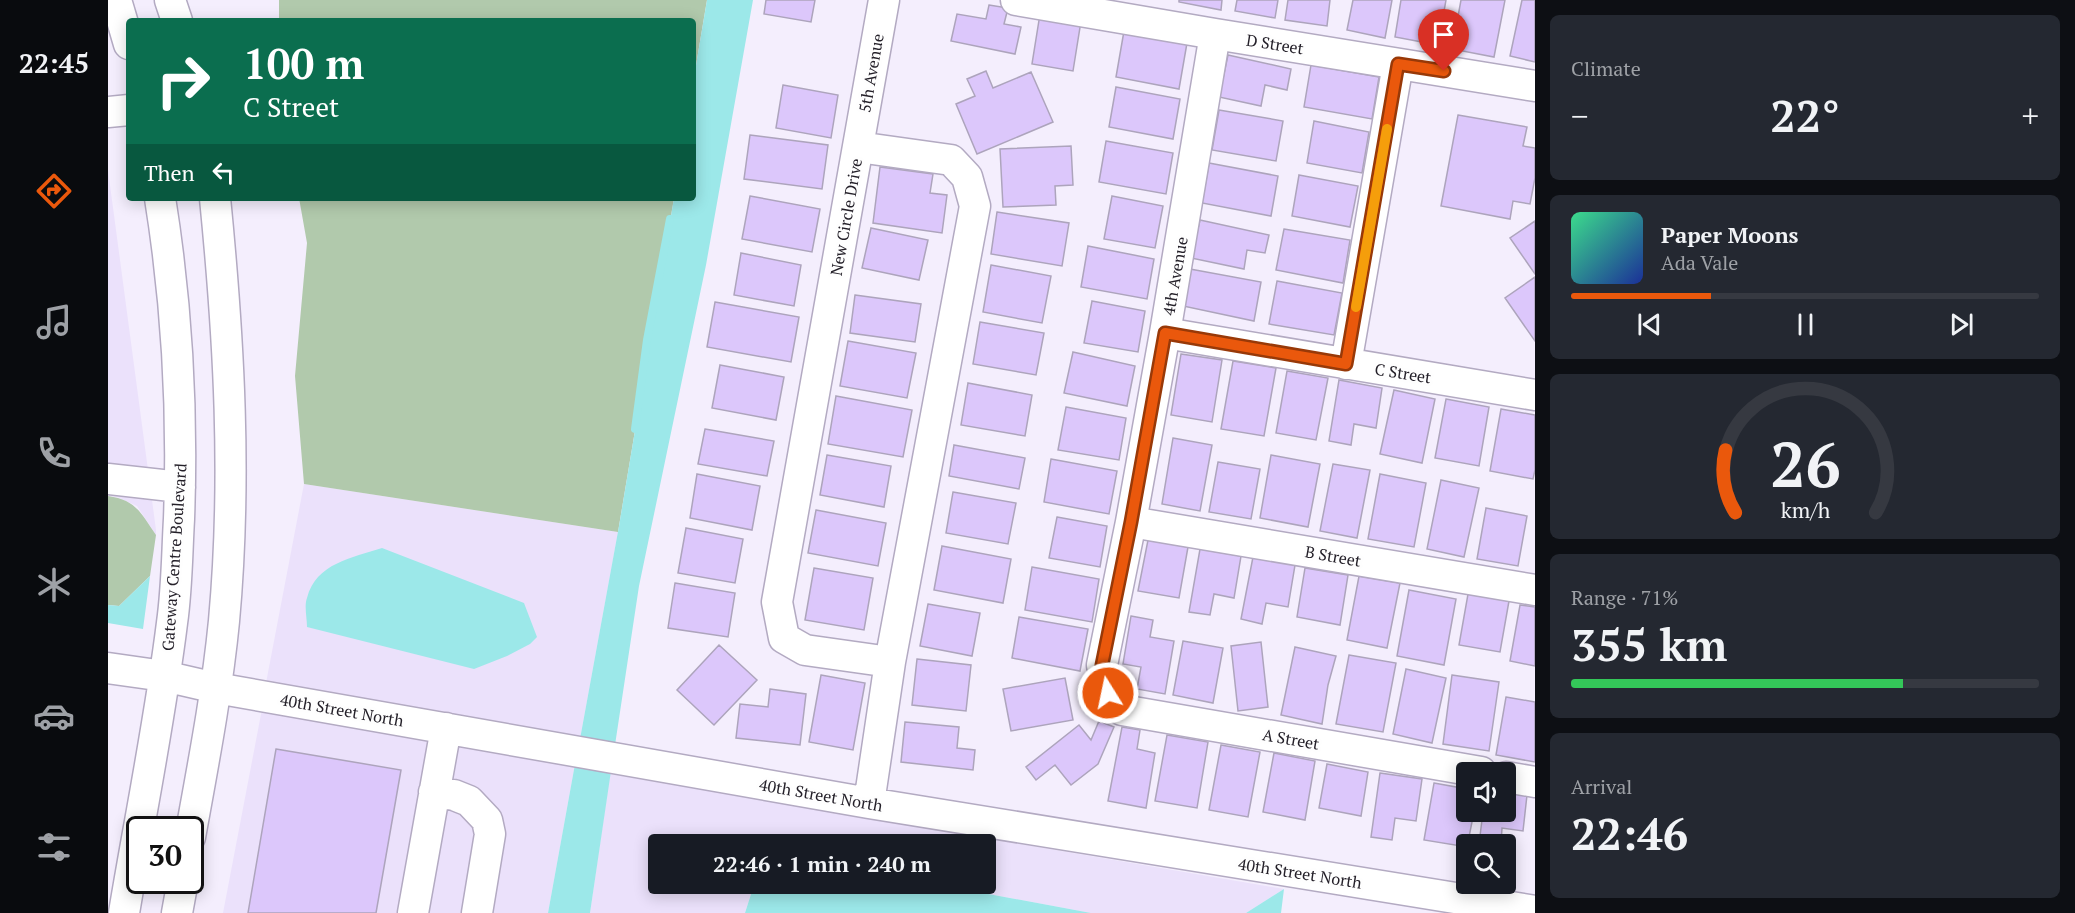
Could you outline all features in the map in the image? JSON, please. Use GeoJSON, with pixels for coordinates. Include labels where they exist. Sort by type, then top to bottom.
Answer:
{"type":"FeatureCollection","features":[{"type":"Feature","properties":{"kind":"street"},"geometry":{"type":"LineString","coordinates":[[116,0],[126,34]]}},
{"type":"Feature","properties":{"kind":"street"},"geometry":{"type":"LineString","coordinates":[[170,0],[176,18]]}},
{"type":"Feature","properties":{"kind":"street","name":"5th Avenue"},"geometry":{"type":"LineString","coordinates":[[858,147],[884,0]]}},
{"type":"Feature","properties":{"kind":"street","name":"D Street"},"geometry":{"type":"LineString","coordinates":[[1016,0],[1535,86]]}},
{"type":"Feature","properties":{"kind":"street","name":"4th Avenue"},"geometry":{"type":"LineString","coordinates":[[1108,693],[1102,665],[1131,522],[1165,333],[1215,34]]}},
{"type":"Feature","properties":{"kind":"street"},"geometry":{"type":"LineString","coordinates":[[1346,364],[1398,64]]}},
{"type":"Feature","properties":{"kind":"street"},"geometry":{"type":"LineString","coordinates":[[108,112],[126,110]]}},
{"type":"Feature","properties":{"kind":"street","name":"New Circle Drive"},"geometry":{"type":"LineString","coordinates":[[869,803],[890,662],[975,206],[967,177],[951,160],[858,147],[777,602],[784,638],[806,650],[890,662]]}},
{"type":"Feature","properties":{"kind":"street","name":"Gateway Centre Boulevard"},"geometry":{"type":"LineString","coordinates":[[124,913],[172,622],[180,487],[181,449],[176,340],[167,242],[160,201]]}},
{"type":"Feature","properties":{"kind":"street"},"geometry":{"type":"LineString","coordinates":[[194,816],[216,688],[224,620],[230,520],[231,420],[225,298],[214,201]]}},
{"type":"Feature","properties":{"kind":"street","name":"C Street"},"geometry":{"type":"LineString","coordinates":[[1165,333],[1535,395]]}},
{"type":"Feature","properties":{"kind":"street"},"geometry":{"type":"LineString","coordinates":[[108,479],[180,487]]}},
{"type":"Feature","properties":{"kind":"street","name":"B Street"},"geometry":{"type":"LineString","coordinates":[[1131,522],[1535,590]]}},
{"type":"Feature","properties":{"kind":"street","name":"40th Street North"},"geometry":{"type":"LineString","coordinates":[[108,668],[164,676],[216,688],[869,803],[1535,911]]}},
{"type":"Feature","properties":{"kind":"street","name":"A Street"},"geometry":{"type":"LineString","coordinates":[[1108,693],[1122,710],[1456,768]]}},
{"type":"Feature","properties":{"kind":"street"},"geometry":{"type":"LineString","coordinates":[[413,913],[446,728]]}},
{"type":"Feature","properties":{"kind":"street"},"geometry":{"type":"LineString","coordinates":[[1516,779],[1535,782]]}},
{"type":"Feature","properties":{"kind":"street"},"geometry":{"type":"LineString","coordinates":[[434,792],[454,795],[469,801],[487,820],[490,834],[477,913]]}},
{"type":"Feature","properties":{"kind":"street"},"geometry":{"type":"LineString","coordinates":[[177,913],[180,894]]}},
{"type":"Feature","properties":{"kind":"shaded area"},"geometry":{"type":"Polygon","coordinates":[[[279,0],[707,0],[696,65],[696,18],[279,18],[279,0]]]}},
{"type":"Feature","properties":{"kind":"shaded area"},"geometry":{"type":"Polygon","coordinates":[[[707,0],[753,0],[706,265],[639,586],[615,745],[580,739],[619,526],[673,201],[696,201],[696,65],[707,0]]]}},
{"type":"Feature","properties":{"kind":"shaded area"},"geometry":{"type":"Polygon","coordinates":[[[108,170],[156,535],[137,506],[117,497],[108,496],[108,170]]]}},
{"type":"Feature","properties":{"kind":"shaded area"},"geometry":{"type":"Polygon","coordinates":[[[300,201],[673,201],[618,532],[304,484],[295,376],[307,243],[300,201]]]}},
{"type":"Feature","properties":{"kind":"shaded area"},"geometry":{"type":"Polygon","coordinates":[[[304,484],[618,532],[580,739],[266,683],[304,484]]]}},
{"type":"Feature","properties":{"kind":"shaded area"},"geometry":{"type":"Polygon","coordinates":[[[108,496],[132,504],[156,535],[150,576],[119,606],[108,605],[108,496]]]}},
{"type":"Feature","properties":{"kind":"shaded area"},"geometry":{"type":"Polygon","coordinates":[[[382,548],[524,603],[537,637],[530,644],[507,656],[474,669],[307,627],[306,601],[318,577],[327,569],[347,559],[382,548]]]}},
{"type":"Feature","properties":{"kind":"shaded area"},"geometry":{"type":"Polygon","coordinates":[[[150,576],[143,629],[108,623],[108,605],[119,606],[150,576]]]}},
{"type":"Feature","properties":{"kind":"shaded area"},"geometry":{"type":"Polygon","coordinates":[[[262,709],[575,764],[548,913],[223,913],[262,709]]]}},
{"type":"Feature","properties":{"kind":"shaded area"},"geometry":{"type":"Polygon","coordinates":[[[575,764],[611,771],[590,913],[548,913],[575,764]]]}},
{"type":"Feature","properties":{"kind":"shaded area"},"geometry":{"type":"Polygon","coordinates":[[[610,774],[962,834],[648,834],[648,894],[751,894],[745,913],[590,913],[610,774]]]}},
{"type":"Feature","properties":{"kind":"shaded area"},"geometry":{"type":"Polygon","coordinates":[[[996,840],[1284,889],[1246,913],[1091,913],[988,894],[996,894],[996,840]]]}},
{"type":"Feature","properties":{"kind":"shaded area"},"geometry":{"type":"Polygon","coordinates":[[[1284,889],[1281,913],[1246,913],[1284,889]]]}},
{"type":"Feature","properties":{"kind":"shaded area"},"geometry":{"type":"Polygon","coordinates":[[[751,894],[988,894],[1091,913],[745,913],[751,894]]]}},
{"type":"Feature","properties":{"kind":"building"},"geometry":{"type":"Polygon","coordinates":[[[766,0],[815,0],[811,22],[764,14],[766,0]]]}},
{"type":"Feature","properties":{"kind":"building"},"geometry":{"type":"Polygon","coordinates":[[[1179,0],[1222,0],[1221,10],[1179,2],[1179,0]]]}},
{"type":"Feature","properties":{"kind":"building"},"geometry":{"type":"Polygon","coordinates":[[[1237,0],[1278,0],[1275,18],[1235,11],[1237,0]]]}},
{"type":"Feature","properties":{"kind":"building"},"geometry":{"type":"Polygon","coordinates":[[[1288,0],[1330,0],[1327,26],[1285,20],[1288,0]]]}},
{"type":"Feature","properties":{"kind":"building"},"geometry":{"type":"Polygon","coordinates":[[[1353,0],[1392,0],[1385,38],[1347,30],[1353,0]]]}},
{"type":"Feature","properties":{"kind":"building"},"geometry":{"type":"Polygon","coordinates":[[[1401,0],[1446,0],[1438,45],[1395,37],[1401,0]]]}},
{"type":"Feature","properties":{"kind":"building"},"geometry":{"type":"Polygon","coordinates":[[[1461,0],[1505,0],[1494,57],[1452,49],[1461,0]]]}},
{"type":"Feature","properties":{"kind":"building"},"geometry":{"type":"Polygon","coordinates":[[[1522,0],[1535,0],[1535,62],[1510,56],[1522,0]]]}},
{"type":"Feature","properties":{"kind":"building"},"geometry":{"type":"Polygon","coordinates":[[[989,5],[1008,8],[1004,24],[1021,27],[1015,54],[951,41],[957,14],[986,19],[989,5]]]}},
{"type":"Feature","properties":{"kind":"building"},"geometry":{"type":"Polygon","coordinates":[[[1040,14],[1081,21],[1073,71],[1032,64],[1040,14]]]}},
{"type":"Feature","properties":{"kind":"building"},"geometry":{"type":"Polygon","coordinates":[[[1124,31],[1187,43],[1179,89],[1116,77],[1124,31]]]}},
{"type":"Feature","properties":{"kind":"building"},"geometry":{"type":"Polygon","coordinates":[[[1228,55],[1291,69],[1287,90],[1265,85],[1261,106],[1219,97],[1228,55]]]}},
{"type":"Feature","properties":{"kind":"building"},"geometry":{"type":"Polygon","coordinates":[[[1311,65],[1379,77],[1372,119],[1304,107],[1311,65]]]}},
{"type":"Feature","properties":{"kind":"building"},"geometry":{"type":"Polygon","coordinates":[[[986,71],[993,88],[1031,72],[1053,122],[977,154],[956,104],[975,96],[967,79],[986,71]]]}},
{"type":"Feature","properties":{"kind":"building"},"geometry":{"type":"Polygon","coordinates":[[[783,85],[838,95],[831,138],[776,128],[783,85]]]}},
{"type":"Feature","properties":{"kind":"building"},"geometry":{"type":"Polygon","coordinates":[[[1116,87],[1180,99],[1173,139],[1109,127],[1116,87]]]}},
{"type":"Feature","properties":{"kind":"building"},"geometry":{"type":"Polygon","coordinates":[[[1219,110],[1283,121],[1276,161],[1212,150],[1219,110]]]}},
{"type":"Feature","properties":{"kind":"building"},"geometry":{"type":"Polygon","coordinates":[[[1458,115],[1527,127],[1523,146],[1535,148],[1535,178],[1530,204],[1513,201],[1510,219],[1441,206],[1458,115]]]}},
{"type":"Feature","properties":{"kind":"building"},"geometry":{"type":"Polygon","coordinates":[[[1314,121],[1369,132],[1362,173],[1307,163],[1314,121]]]}},
{"type":"Feature","properties":{"kind":"building"},"geometry":{"type":"Polygon","coordinates":[[[750,135],[828,145],[822,189],[744,179],[750,135]]]}},
{"type":"Feature","properties":{"kind":"building"},"geometry":{"type":"Polygon","coordinates":[[[1106,141],[1173,153],[1166,194],[1099,182],[1106,141]]]}},
{"type":"Feature","properties":{"kind":"building"},"geometry":{"type":"Polygon","coordinates":[[[1071,146],[1073,185],[1055,186],[1056,205],[1003,207],[1000,149],[1071,146]]]}},
{"type":"Feature","properties":{"kind":"building"},"geometry":{"type":"Polygon","coordinates":[[[1209,163],[1278,176],[1271,216],[1202,203],[1209,163]]]}},
{"type":"Feature","properties":{"kind":"building"},"geometry":{"type":"Polygon","coordinates":[[[880,167],[933,174],[930,193],[947,195],[942,233],[873,223],[880,167]]]}},
{"type":"Feature","properties":{"kind":"building"},"geometry":{"type":"Polygon","coordinates":[[[1299,175],[1358,186],[1350,227],[1292,216],[1299,175]]]}},
{"type":"Feature","properties":{"kind":"building"},"geometry":{"type":"Polygon","coordinates":[[[750,196],[820,209],[812,252],[742,239],[750,196]]]}},
{"type":"Feature","properties":{"kind":"building"},"geometry":{"type":"Polygon","coordinates":[[[1112,196],[1163,206],[1155,248],[1104,239],[1112,196]]]}},
{"type":"Feature","properties":{"kind":"building"},"geometry":{"type":"Polygon","coordinates":[[[997,212],[1069,223],[1062,266],[991,254],[997,212]]]}},
{"type":"Feature","properties":{"kind":"building"},"geometry":{"type":"Polygon","coordinates":[[[1200,220],[1269,235],[1265,253],[1247,250],[1244,269],[1191,258],[1200,220]]]}},
{"type":"Feature","properties":{"kind":"building"},"geometry":{"type":"Polygon","coordinates":[[[1535,221],[1535,274],[1510,238],[1535,221]]]}},
{"type":"Feature","properties":{"kind":"building"},"geometry":{"type":"Polygon","coordinates":[[[871,228],[928,240],[919,280],[862,268],[871,228]]]}},
{"type":"Feature","properties":{"kind":"building"},"geometry":{"type":"Polygon","coordinates":[[[1284,229],[1350,240],[1343,283],[1276,270],[1284,229]]]}},
{"type":"Feature","properties":{"kind":"building"},"geometry":{"type":"Polygon","coordinates":[[[1088,246],[1154,259],[1147,299],[1081,287],[1088,246]]]}},
{"type":"Feature","properties":{"kind":"building"},"geometry":{"type":"Polygon","coordinates":[[[741,253],[801,265],[794,306],[734,295],[741,253]]]}},
{"type":"Feature","properties":{"kind":"building"},"geometry":{"type":"Polygon","coordinates":[[[991,265],[1051,276],[1042,323],[983,312],[991,265]]]}},
{"type":"Feature","properties":{"kind":"building"},"geometry":{"type":"Polygon","coordinates":[[[1190,269],[1261,282],[1254,321],[1183,306],[1190,269]]]}},
{"type":"Feature","properties":{"kind":"building"},"geometry":{"type":"Polygon","coordinates":[[[1535,277],[1535,341],[1505,298],[1535,277]]]}},
{"type":"Feature","properties":{"kind":"building"},"geometry":{"type":"Polygon","coordinates":[[[1277,281],[1342,293],[1334,335],[1269,324],[1277,281]]]}},
{"type":"Feature","properties":{"kind":"building"},"geometry":{"type":"Polygon","coordinates":[[[855,295],[921,304],[915,342],[850,333],[855,295]]]}},
{"type":"Feature","properties":{"kind":"building"},"geometry":{"type":"Polygon","coordinates":[[[1092,301],[1145,311],[1138,352],[1084,343],[1092,301]]]}},
{"type":"Feature","properties":{"kind":"building"},"geometry":{"type":"Polygon","coordinates":[[[715,302],[799,317],[791,362],[707,347],[715,302]]]}},
{"type":"Feature","properties":{"kind":"building"},"geometry":{"type":"Polygon","coordinates":[[[980,322],[1044,333],[1036,375],[973,364],[980,322]]]}},
{"type":"Feature","properties":{"kind":"building"},"geometry":{"type":"Polygon","coordinates":[[[848,341],[916,353],[907,398],[840,386],[848,341]]]}},
{"type":"Feature","properties":{"kind":"building"},"geometry":{"type":"Polygon","coordinates":[[[1073,352],[1135,366],[1127,406],[1064,393],[1073,352]]]}},
{"type":"Feature","properties":{"kind":"building"},"geometry":{"type":"Polygon","coordinates":[[[1181,354],[1222,360],[1212,422],[1171,415],[1181,354]]]}},
{"type":"Feature","properties":{"kind":"building"},"geometry":{"type":"Polygon","coordinates":[[[1233,361],[1276,368],[1264,436],[1221,429],[1233,361]]]}},
{"type":"Feature","properties":{"kind":"building"},"geometry":{"type":"Polygon","coordinates":[[[720,365],[784,377],[776,420],[712,408],[720,365]]]}},
{"type":"Feature","properties":{"kind":"building"},"geometry":{"type":"Polygon","coordinates":[[[1287,371],[1328,378],[1316,440],[1276,433],[1287,371]]]}},
{"type":"Feature","properties":{"kind":"building"},"geometry":{"type":"Polygon","coordinates":[[[1339,380],[1382,388],[1376,428],[1354,424],[1351,445],[1329,441],[1339,380]]]}},
{"type":"Feature","properties":{"kind":"building"},"geometry":{"type":"Polygon","coordinates":[[[968,383],[1032,395],[1025,436],[961,425],[968,383]]]}},
{"type":"Feature","properties":{"kind":"building"},"geometry":{"type":"Polygon","coordinates":[[[1394,390],[1435,399],[1422,463],[1380,454],[1394,390]]]}},
{"type":"Feature","properties":{"kind":"building"},"geometry":{"type":"Polygon","coordinates":[[[836,396],[912,410],[903,457],[828,444],[836,396]]]}},
{"type":"Feature","properties":{"kind":"building"},"geometry":{"type":"Polygon","coordinates":[[[1446,399],[1489,407],[1479,466],[1435,458],[1446,399]]]}},
{"type":"Feature","properties":{"kind":"building"},"geometry":{"type":"Polygon","coordinates":[[[1066,407],[1126,418],[1119,460],[1058,450],[1066,407]]]}},
{"type":"Feature","properties":{"kind":"building"},"geometry":{"type":"Polygon","coordinates":[[[1501,409],[1535,415],[1533,479],[1490,471],[1501,409]]]}},
{"type":"Feature","properties":{"kind":"building"},"geometry":{"type":"Polygon","coordinates":[[[705,429],[774,441],[767,476],[698,464],[705,429]]]}},
{"type":"Feature","properties":{"kind":"building"},"geometry":{"type":"Polygon","coordinates":[[[1173,438],[1212,445],[1200,511],[1162,504],[1173,438]]]}},
{"type":"Feature","properties":{"kind":"building"},"geometry":{"type":"Polygon","coordinates":[[[954,445],[1025,458],[1019,489],[949,476],[954,445]]]}},
{"type":"Feature","properties":{"kind":"building"},"geometry":{"type":"Polygon","coordinates":[[[827,455],[891,466],[884,507],[820,495],[827,455]]]}},
{"type":"Feature","properties":{"kind":"building"},"geometry":{"type":"Polygon","coordinates":[[[1271,455],[1320,464],[1308,527],[1260,518],[1271,455]]]}},
{"type":"Feature","properties":{"kind":"building"},"geometry":{"type":"Polygon","coordinates":[[[1051,459],[1117,471],[1109,514],[1044,502],[1051,459]]]}},
{"type":"Feature","properties":{"kind":"building"},"geometry":{"type":"Polygon","coordinates":[[[1218,462],[1260,469],[1251,519],[1209,512],[1218,462]]]}},
{"type":"Feature","properties":{"kind":"building"},"geometry":{"type":"Polygon","coordinates":[[[1333,464],[1370,470],[1357,538],[1320,531],[1333,464]]]}},
{"type":"Feature","properties":{"kind":"building"},"geometry":{"type":"Polygon","coordinates":[[[697,474],[760,486],[752,530],[690,518],[697,474]]]}},
{"type":"Feature","properties":{"kind":"building"},"geometry":{"type":"Polygon","coordinates":[[[1380,474],[1426,483],[1414,547],[1368,539],[1380,474]]]}},
{"type":"Feature","properties":{"kind":"building"},"geometry":{"type":"Polygon","coordinates":[[[1441,480],[1479,488],[1464,557],[1427,549],[1441,480]]]}},
{"type":"Feature","properties":{"kind":"building"},"geometry":{"type":"Polygon","coordinates":[[[953,492],[1016,503],[1008,544],[946,533],[953,492]]]}},
{"type":"Feature","properties":{"kind":"building"},"geometry":{"type":"Polygon","coordinates":[[[1486,508],[1527,516],[1518,566],[1477,559],[1486,508]]]}},
{"type":"Feature","properties":{"kind":"building"},"geometry":{"type":"Polygon","coordinates":[[[816,510],[886,523],[878,566],[808,553],[816,510]]]}},
{"type":"Feature","properties":{"kind":"building"},"geometry":{"type":"Polygon","coordinates":[[[1057,517],[1107,526],[1100,567],[1049,558],[1057,517]]]}},
{"type":"Feature","properties":{"kind":"building"},"geometry":{"type":"Polygon","coordinates":[[[686,528],[743,539],[735,583],[678,573],[686,528]]]}},
{"type":"Feature","properties":{"kind":"building"},"geometry":{"type":"Polygon","coordinates":[[[1148,540],[1188,547],[1179,598],[1138,591],[1148,540]]]}},
{"type":"Feature","properties":{"kind":"building"},"geometry":{"type":"Polygon","coordinates":[[[942,546],[1011,559],[1003,603],[934,590],[942,546]]]}},
{"type":"Feature","properties":{"kind":"building"},"geometry":{"type":"Polygon","coordinates":[[[1200,549],[1241,556],[1234,598],[1214,594],[1210,615],[1189,612],[1200,549]]]}},
{"type":"Feature","properties":{"kind":"building"},"geometry":{"type":"Polygon","coordinates":[[[1253,557],[1295,565],[1288,607],[1266,603],[1262,624],[1241,619],[1253,557]]]}},
{"type":"Feature","properties":{"kind":"building"},"geometry":{"type":"Polygon","coordinates":[[[1032,567],[1099,579],[1092,622],[1025,610],[1032,567]]]}},
{"type":"Feature","properties":{"kind":"building"},"geometry":{"type":"Polygon","coordinates":[[[814,568],[873,578],[864,630],[805,620],[814,568]]]}},
{"type":"Feature","properties":{"kind":"building"},"geometry":{"type":"Polygon","coordinates":[[[1305,568],[1348,575],[1340,625],[1297,617],[1305,568]]]}},
{"type":"Feature","properties":{"kind":"building"},"geometry":{"type":"Polygon","coordinates":[[[1359,576],[1400,583],[1387,648],[1347,640],[1359,576]]]}},
{"type":"Feature","properties":{"kind":"building"},"geometry":{"type":"Polygon","coordinates":[[[675,583],[735,593],[728,637],[668,628],[675,583]]]}},
{"type":"Feature","properties":{"kind":"building"},"geometry":{"type":"Polygon","coordinates":[[[1409,590],[1456,599],[1444,665],[1397,656],[1409,590]]]}},
{"type":"Feature","properties":{"kind":"building"},"geometry":{"type":"Polygon","coordinates":[[[1468,594],[1509,601],[1500,652],[1459,645],[1468,594]]]}},
{"type":"Feature","properties":{"kind":"building"},"geometry":{"type":"Polygon","coordinates":[[[928,604],[980,613],[972,656],[920,646],[928,604]]]}},
{"type":"Feature","properties":{"kind":"building"},"geometry":{"type":"Polygon","coordinates":[[[1520,605],[1535,607],[1535,666],[1510,661],[1520,605]]]}},
{"type":"Feature","properties":{"kind":"building"},"geometry":{"type":"Polygon","coordinates":[[[1131,616],[1153,620],[1150,637],[1174,641],[1165,694],[1137,689],[1141,667],[1123,664],[1131,616]]]}},
{"type":"Feature","properties":{"kind":"building"},"geometry":{"type":"Polygon","coordinates":[[[1019,617],[1088,629],[1080,671],[1012,658],[1019,617]]]}},
{"type":"Feature","properties":{"kind":"building"},"geometry":{"type":"Polygon","coordinates":[[[1183,641],[1223,648],[1213,703],[1173,695],[1183,641]]]}},
{"type":"Feature","properties":{"kind":"building"},"geometry":{"type":"Polygon","coordinates":[[[1261,642],[1268,707],[1238,711],[1231,646],[1261,642]]]}},
{"type":"Feature","properties":{"kind":"building"},"geometry":{"type":"Polygon","coordinates":[[[719,645],[757,680],[714,725],[677,690],[719,645]]]}},
{"type":"Feature","properties":{"kind":"building"},"geometry":{"type":"Polygon","coordinates":[[[1295,647],[1336,656],[1328,685],[1322,724],[1281,715],[1295,647]]]}},
{"type":"Feature","properties":{"kind":"building"},"geometry":{"type":"Polygon","coordinates":[[[1349,655],[1396,663],[1383,732],[1336,724],[1349,655]]]}},
{"type":"Feature","properties":{"kind":"building"},"geometry":{"type":"Polygon","coordinates":[[[917,659],[971,665],[966,711],[912,705],[917,659]]]}},
{"type":"Feature","properties":{"kind":"building"},"geometry":{"type":"Polygon","coordinates":[[[1406,669],[1446,678],[1432,743],[1393,734],[1406,669]]]}},
{"type":"Feature","properties":{"kind":"building"},"geometry":{"type":"Polygon","coordinates":[[[821,675],[865,683],[853,750],[809,742],[821,675]]]}},
{"type":"Feature","properties":{"kind":"building"},"geometry":{"type":"Polygon","coordinates":[[[1452,675],[1499,682],[1489,751],[1443,744],[1452,675]]]}},
{"type":"Feature","properties":{"kind":"building"},"geometry":{"type":"Polygon","coordinates":[[[1065,678],[1073,720],[1011,731],[1003,689],[1065,678]]]}},
{"type":"Feature","properties":{"kind":"building"},"geometry":{"type":"Polygon","coordinates":[[[770,689],[806,694],[800,745],[736,738],[740,704],[768,707],[770,689]]]}},
{"type":"Feature","properties":{"kind":"building"},"geometry":{"type":"Polygon","coordinates":[[[1506,697],[1535,702],[1535,762],[1496,755],[1506,697]]]}},
{"type":"Feature","properties":{"kind":"building"},"geometry":{"type":"Polygon","coordinates":[[[1099,721],[1114,727],[1098,764],[1071,785],[1055,765],[1036,780],[1026,767],[1079,725],[1091,740],[1099,721]]]}},
{"type":"Feature","properties":{"kind":"building"},"geometry":{"type":"Polygon","coordinates":[[[905,722],[959,727],[957,748],[975,750],[973,770],[901,762],[905,722]]]}},
{"type":"Feature","properties":{"kind":"building"},"geometry":{"type":"Polygon","coordinates":[[[1122,727],[1140,730],[1137,749],[1155,753],[1146,808],[1108,801],[1122,727]]]}},
{"type":"Feature","properties":{"kind":"building"},"geometry":{"type":"Polygon","coordinates":[[[1167,735],[1208,742],[1197,808],[1155,801],[1167,735]]]}},
{"type":"Feature","properties":{"kind":"building"},"geometry":{"type":"Polygon","coordinates":[[[1221,745],[1260,752],[1248,817],[1209,810],[1221,745]]]}},
{"type":"Feature","properties":{"kind":"building"},"geometry":{"type":"Polygon","coordinates":[[[276,749],[401,770],[376,913],[248,913],[276,749]]]}},
{"type":"Feature","properties":{"kind":"building"},"geometry":{"type":"Polygon","coordinates":[[[1274,753],[1315,761],[1305,820],[1263,812],[1274,753]]]}},
{"type":"Feature","properties":{"kind":"building"},"geometry":{"type":"Polygon","coordinates":[[[1327,764],[1368,772],[1361,816],[1319,808],[1327,764]]]}},
{"type":"Feature","properties":{"kind":"building"},"geometry":{"type":"Polygon","coordinates":[[[1380,773],[1422,779],[1416,821],[1395,818],[1392,840],[1371,837],[1380,773]]]}},
{"type":"Feature","properties":{"kind":"building"},"geometry":{"type":"Polygon","coordinates":[[[1434,783],[1456,787],[1456,822],[1472,822],[1470,834],[1456,834],[1456,845],[1424,840],[1434,783]]]}},
{"type":"Feature","properties":{"kind":"building"},"geometry":{"type":"Polygon","coordinates":[[[1516,794],[1527,795],[1523,831],[1502,828],[1502,834],[1480,834],[1482,822],[1516,822],[1516,794]]]}},
{"type":"Feature","properties":{"kind":"waterway"},"geometry":{"type":"LineString","coordinates":[[635,429],[647,340],[670,219]]}},
{"type":"Feature","properties":{"kind":"slow traffic"},"geometry":{"type":"LineString","coordinates":[[1356,307],[1387,129]]}},
{"type":"Feature","properties":{"kind":"route"},"geometry":{"type":"LineString","coordinates":[[1108,693],[1102,665],[1131,522],[1165,333],[1346,364],[1398,64],[1444,71]]}}]}
